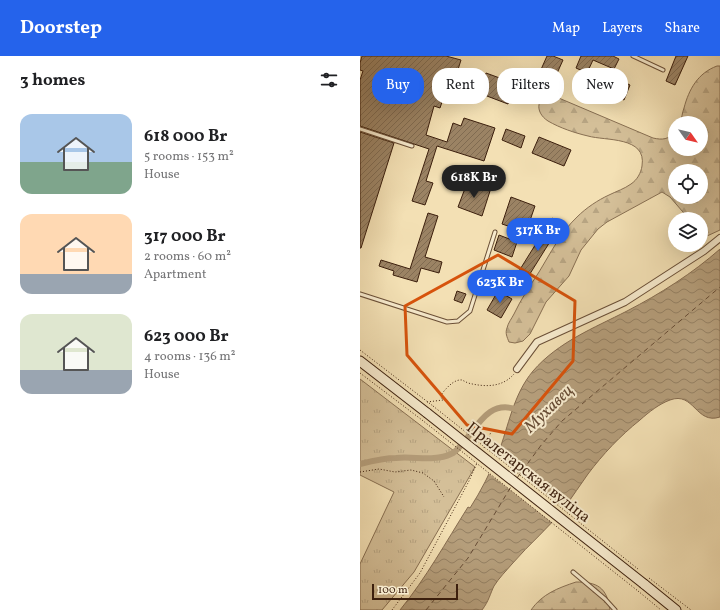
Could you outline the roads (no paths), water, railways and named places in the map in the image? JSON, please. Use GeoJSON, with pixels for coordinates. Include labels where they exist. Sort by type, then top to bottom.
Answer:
{"type":"FeatureCollection","features":[{"type":"Feature","properties":{"kind":"main road","name":"Пралетарская вуліца"},"geometry":{"type":"LineString","coordinates":[[360,361],[676,610]]}},
{"type":"Feature","properties":{"kind":"street"},"geometry":{"type":"LineString","coordinates":[[517,370],[537,342],[624,302],[704,251],[720,238]]}},
{"type":"Feature","properties":{"kind":"lane"},"geometry":{"type":"LineString","coordinates":[[633,56],[663,70]]}},
{"type":"Feature","properties":{"kind":"lane"},"geometry":{"type":"LineString","coordinates":[[360,129],[412,146]]}},
{"type":"Feature","properties":{"kind":"lane"},"geometry":{"type":"LineString","coordinates":[[360,294],[447,322],[458,321],[470,311],[495,232]]}},
{"type":"Feature","properties":{"kind":"lane"},"geometry":{"type":"LineString","coordinates":[[573,572],[616,610]]}},
{"type":"Feature","properties":{"kind":"water","name":"Мухавец"},"geometry":{"type":"Polygon","coordinates":[[[720,249],[720,417],[712,418],[705,416],[685,400],[678,398],[658,406],[647,414],[606,452],[588,474],[559,515],[500,577],[482,610],[400,610],[427,573],[468,507],[470,508],[482,488],[498,454],[516,400],[526,380],[533,371],[554,352],[577,336],[664,290],[687,275],[720,249]]]}},
{"type":"Feature","properties":{"kind":"waterway"},"geometry":{"type":"LineString","coordinates":[[360,464],[387,459],[438,458],[453,453],[486,415],[493,410],[509,407],[518,410]]}}]}
